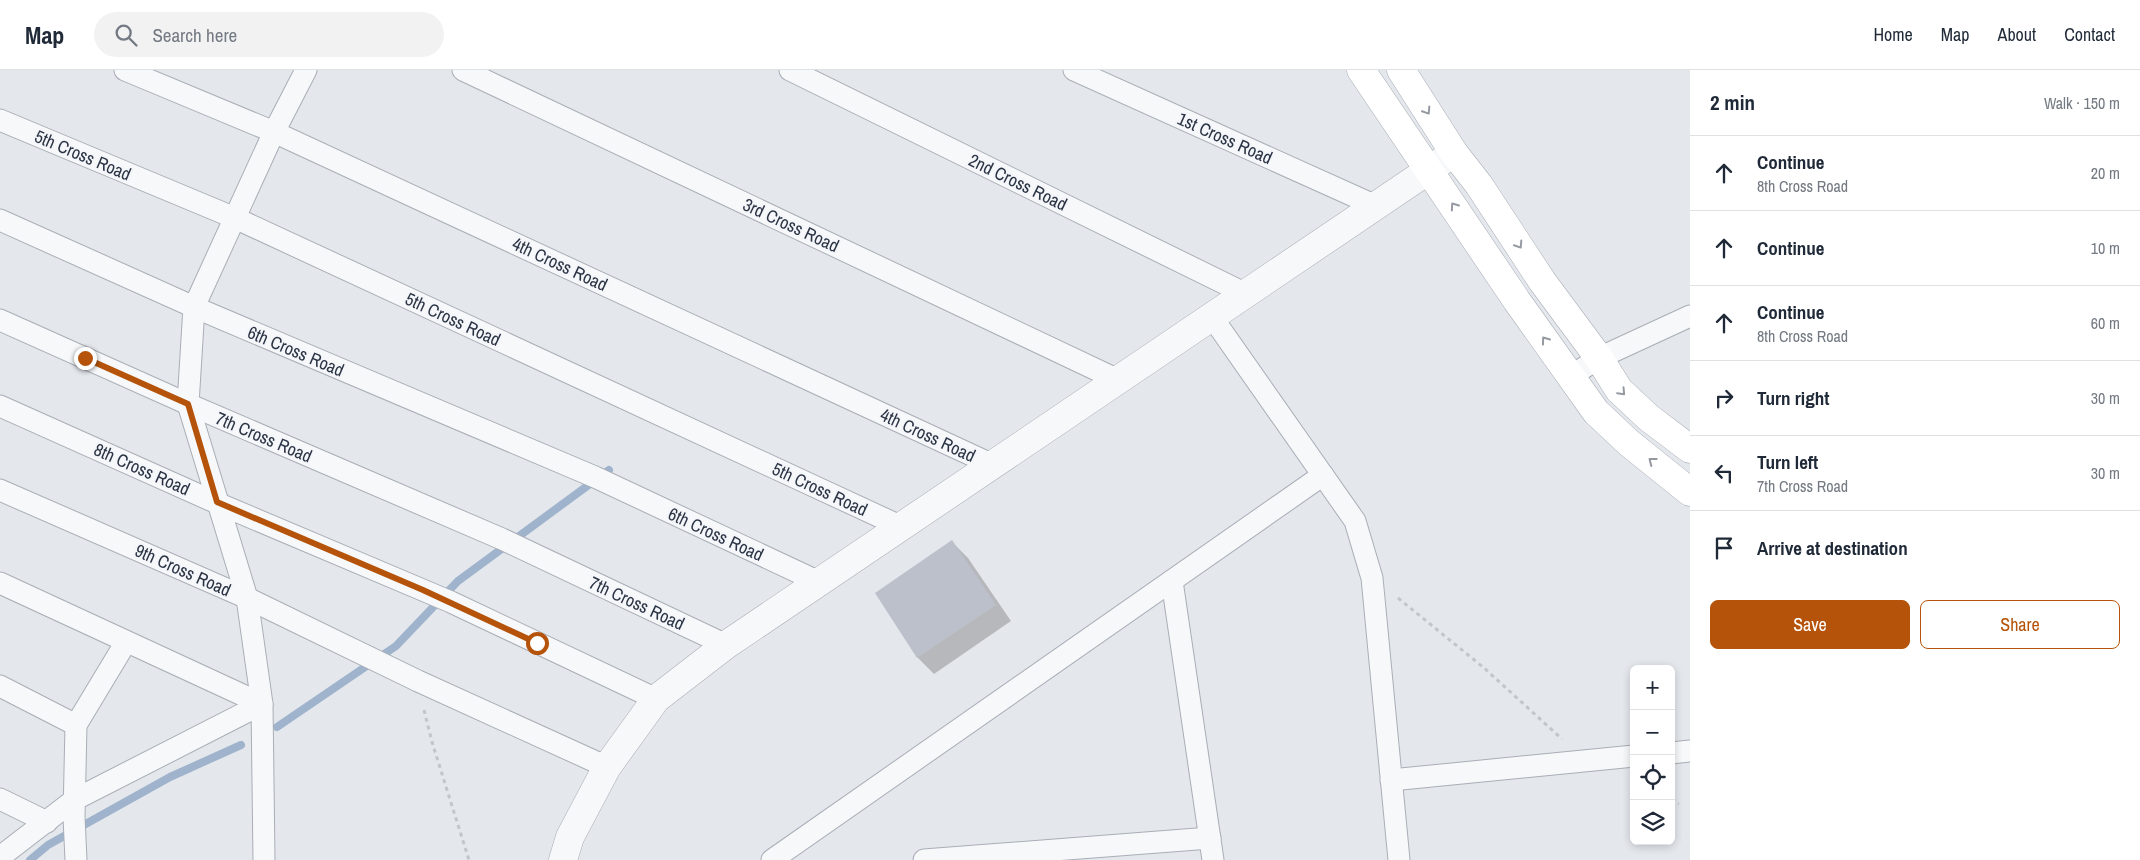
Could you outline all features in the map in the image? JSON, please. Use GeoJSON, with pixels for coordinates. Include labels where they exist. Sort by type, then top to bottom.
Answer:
{"type":"FeatureCollection","features":[{"type":"Feature","properties":{"kind":"main road"},"geometry":{"type":"LineString","coordinates":[[1361,70],[1428,171],[1596,412],[1628,442],[1690,492]]}},
{"type":"Feature","properties":{"kind":"main road"},"geometry":{"type":"LineString","coordinates":[[1401,70],[1454,153],[1479,185],[1542,281],[1599,358],[1619,390],[1649,418],[1690,449]]}},
{"type":"Feature","properties":{"kind":"street","name":"4th Cross Road"},"geometry":{"type":"LineString","coordinates":[[125,70],[274,132],[993,465]]}},
{"type":"Feature","properties":{"kind":"street"},"geometry":{"type":"LineString","coordinates":[[264,860],[262,704],[247,598],[188,404],[194,307],[274,132],[306,70]]}},
{"type":"Feature","properties":{"kind":"street","name":"3rd Cross Road"},"geometry":{"type":"LineString","coordinates":[[463,70],[1118,380]]}},
{"type":"Feature","properties":{"kind":"street","name":"2nd Cross Road"},"geometry":{"type":"LineString","coordinates":[[790,70],[1246,294]]}},
{"type":"Feature","properties":{"kind":"street","name":"1st Cross Road"},"geometry":{"type":"LineString","coordinates":[[1074,70],[1376,206]]}},
{"type":"Feature","properties":{"kind":"street","name":"5th Cross Road"},"geometry":{"type":"LineString","coordinates":[[0,120],[235,218],[902,527]]}},
{"type":"Feature","properties":{"kind":"street"},"geometry":{"type":"LineString","coordinates":[[563,860],[570,837],[607,767],[656,699],[726,646],[819,582],[1454,153]]}},
{"type":"Feature","properties":{"kind":"street","name":"6th Cross Road"},"geometry":{"type":"LineString","coordinates":[[0,220],[194,307],[604,481],[819,582]]}},
{"type":"Feature","properties":{"kind":"street"},"geometry":{"type":"LineString","coordinates":[[1571,376],[1599,358],[1690,316]]}},
{"type":"Feature","properties":{"kind":"street"},"geometry":{"type":"LineString","coordinates":[[1212,317],[1355,521],[1372,578],[1399,860]]}},
{"type":"Feature","properties":{"kind":"street","name":"7th Cross Road"},"geometry":{"type":"LineString","coordinates":[[0,320],[188,404],[512,544],[726,646]]}},
{"type":"Feature","properties":{"kind":"street","name":"8th Cross Road"},"geometry":{"type":"LineString","coordinates":[[0,406],[217,502],[451,602],[656,699]]}},
{"type":"Feature","properties":{"kind":"street"},"geometry":{"type":"LineString","coordinates":[[772,860],[1324,475]]}},
{"type":"Feature","properties":{"kind":"street","name":"9th Cross Road"},"geometry":{"type":"LineString","coordinates":[[0,490],[247,598],[364,653],[418,681]]}},
{"type":"Feature","properties":{"kind":"street"},"geometry":{"type":"LineString","coordinates":[[1172,581],[1213,860]]}},
{"type":"Feature","properties":{"kind":"street"},"geometry":{"type":"LineString","coordinates":[[0,583],[262,704]]}},
{"type":"Feature","properties":{"kind":"street"},"geometry":{"type":"LineString","coordinates":[[76,850],[74,808],[76,725],[126,642]]}},
{"type":"Feature","properties":{"kind":"street"},"geometry":{"type":"LineString","coordinates":[[418,681],[607,767]]}},
{"type":"Feature","properties":{"kind":"street"},"geometry":{"type":"LineString","coordinates":[[0,686],[76,725]]}},
{"type":"Feature","properties":{"kind":"street"},"geometry":{"type":"LineString","coordinates":[[0,858],[46,822],[262,704]]}},
{"type":"Feature","properties":{"kind":"street"},"geometry":{"type":"LineString","coordinates":[[1675,753],[1690,752]]}},
{"type":"Feature","properties":{"kind":"street"},"geometry":{"type":"LineString","coordinates":[[1391,780],[1630,756]]}},
{"type":"Feature","properties":{"kind":"street"},"geometry":{"type":"LineString","coordinates":[[0,799],[46,822]]}},
{"type":"Feature","properties":{"kind":"street"},"geometry":{"type":"LineString","coordinates":[[924,860],[1210,838]]}},
{"type":"Feature","properties":{"kind":"path"},"geometry":{"type":"LineString","coordinates":[[1372,578],[1435,626],[1587,760]]}},
{"type":"Feature","properties":{"kind":"path"},"geometry":{"type":"LineString","coordinates":[[418,681],[432,742],[469,860]]}},
{"type":"Feature","properties":{"kind":"path"},"geometry":{"type":"LineString","coordinates":[[1675,802],[1679,804]]}},
{"type":"Feature","properties":{"kind":"building"},"geometry":{"type":"Polygon","coordinates":[[[952,540],[996,605],[917,658],[875,593],[952,540]]]}},
{"type":"Feature","properties":{"kind":"waterway"},"geometry":{"type":"LineString","coordinates":[[277,727],[396,646],[458,581],[609,470]]}},
{"type":"Feature","properties":{"kind":"waterway"},"geometry":{"type":"LineString","coordinates":[[30,860],[48,845],[170,777],[241,745]]}},
{"type":"Feature","properties":{"kind":"route"},"geometry":{"type":"LineString","coordinates":[[85,358],[188,404],[217,502],[451,602],[537,643]]}}]}
